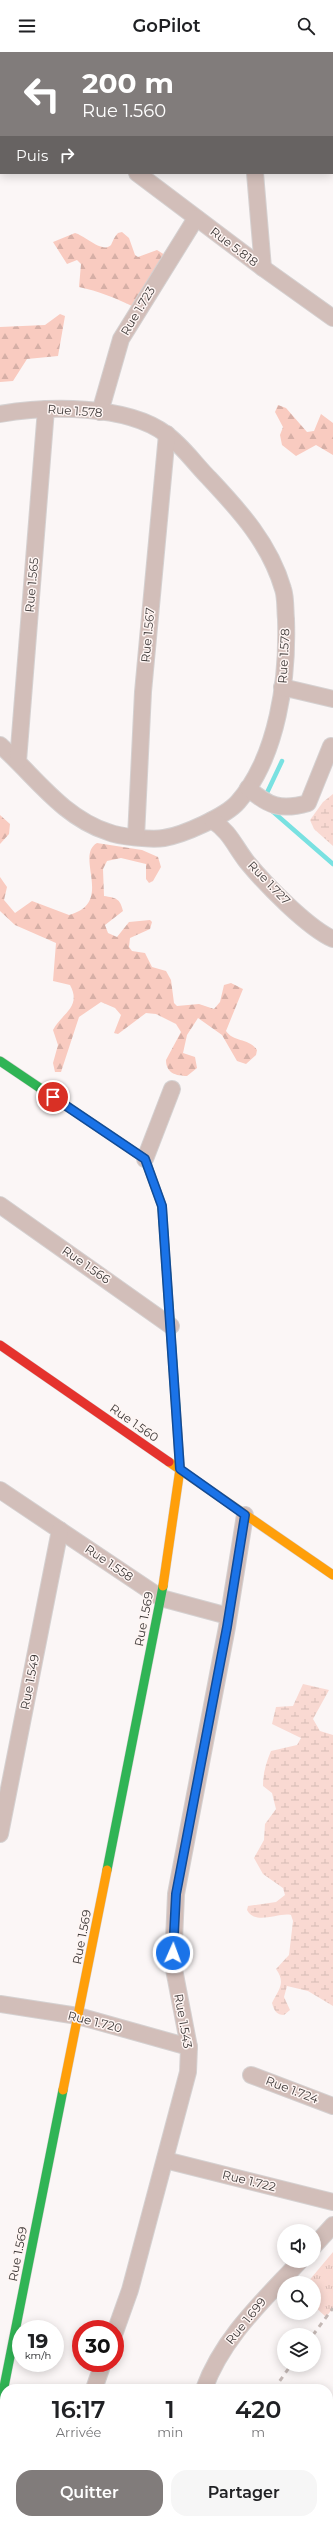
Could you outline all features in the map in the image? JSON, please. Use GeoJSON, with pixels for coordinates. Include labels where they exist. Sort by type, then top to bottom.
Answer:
{"type":"FeatureCollection","features":[{"type":"Feature","properties":{"kind":"street","name":"Rue 5.818"},"geometry":{"type":"LineString","coordinates":[[138,174],[263,268],[333,318]]}},
{"type":"Feature","properties":{"kind":"street"},"geometry":{"type":"LineString","coordinates":[[255,174],[263,268]]}},
{"type":"Feature","properties":{"kind":"street","name":"Rue 1.723"},"geometry":{"type":"LineString","coordinates":[[100,412],[122,339],[196,218]]}},
{"type":"Feature","properties":{"kind":"street","name":"Rue 1.578"},"geometry":{"type":"LineString","coordinates":[[0,414],[46,409],[100,412],[127,416],[167,434],[252,525],[272,559],[284,591],[286,633],[285,671],[282,687],[268,746],[258,773],[238,802],[222,816],[212,820],[164,838],[136,837],[109,833],[86,823],[65,809],[18,761],[0,745]]}},
{"type":"Feature","properties":{"kind":"street","name":"Rue 1.565"},"geometry":{"type":"LineString","coordinates":[[18,761],[46,409]]}},
{"type":"Feature","properties":{"kind":"street","name":"Rue 1.567"},"geometry":{"type":"LineString","coordinates":[[136,837],[143,692],[167,434]]}},
{"type":"Feature","properties":{"kind":"street"},"geometry":{"type":"LineString","coordinates":[[282,687],[333,699]]}},
{"type":"Feature","properties":{"kind":"street"},"geometry":{"type":"LineString","coordinates":[[248,788],[259,798],[279,808],[295,807],[308,803],[331,746]]}},
{"type":"Feature","properties":{"kind":"street","name":"Rue 1.727"},"geometry":{"type":"LineString","coordinates":[[212,820],[226,830],[247,862],[302,918],[318,932],[333,939]]}},
{"type":"Feature","properties":{"kind":"street"},"geometry":{"type":"LineString","coordinates":[[0,1061],[145,1159],[172,1088]]}},
{"type":"Feature","properties":{"kind":"street","name":"Rue 1.569"},"geometry":{"type":"LineString","coordinates":[[5,2384],[161,1598],[180,1469],[162,1206],[145,1159]]}},
{"type":"Feature","properties":{"kind":"street","name":"Rue 1.566"},"geometry":{"type":"LineString","coordinates":[[0,1205],[171,1326]]}},
{"type":"Feature","properties":{"kind":"street","name":"Rue 1.560"},"geometry":{"type":"LineString","coordinates":[[0,1345],[333,1575]]}},
{"type":"Feature","properties":{"kind":"street","name":"Rue 1.558"},"geometry":{"type":"LineString","coordinates":[[0,1490],[161,1598],[228,1616]]}},
{"type":"Feature","properties":{"kind":"street","name":"Rue 1.543"},"geometry":{"type":"LineString","coordinates":[[119,2320],[130,2290],[188,2072],[189,2047],[173,1964],[176,1894],[228,1616],[245,1515]]}},
{"type":"Feature","properties":{"kind":"street","name":"Rue 1.549"},"geometry":{"type":"LineString","coordinates":[[0,1834],[60,1530]]}},
{"type":"Feature","properties":{"kind":"street","name":"Rue 1.720"},"geometry":{"type":"LineString","coordinates":[[0,2004],[78,2016],[189,2047]]}},
{"type":"Feature","properties":{"kind":"street","name":"Rue 1.724"},"geometry":{"type":"LineString","coordinates":[[251,2075],[333,2106]]}},
{"type":"Feature","properties":{"kind":"street","name":"Rue 1.722"},"geometry":{"type":"LineString","coordinates":[[165,2160],[333,2202]]}},
{"type":"Feature","properties":{"kind":"street"},"geometry":{"type":"LineString","coordinates":[[321,2238],[333,2225]]}},
{"type":"Feature","properties":{"kind":"street","name":"Rue 1.699"},"geometry":{"type":"LineString","coordinates":[[206,2384],[221,2351],[262,2300],[293,2268]]}},
{"type":"Feature","properties":{"kind":"street"},"geometry":{"type":"LineString","coordinates":[[96,2384],[100,2372]]}},
{"type":"Feature","properties":{"kind":"green space"},"geometry":{"type":"Polygon","coordinates":[[[122,232],[129,238],[135,255],[138,257],[157,250],[165,255],[134,307],[107,295],[79,287],[81,264],[77,260],[67,264],[53,242],[75,233],[98,246],[108,247],[111,245],[118,233],[122,232]]]}},
{"type":"Feature","properties":{"kind":"green space"},"geometry":{"type":"Polygon","coordinates":[[[60,314],[65,316],[58,356],[27,359],[13,381],[0,382],[0,327],[45,325],[60,314]]]}},
{"type":"Feature","properties":{"kind":"green space"},"geometry":{"type":"Polygon","coordinates":[[[278,405],[286,408],[307,432],[314,431],[321,414],[333,423],[333,455],[316,445],[296,456],[282,445],[280,435],[283,427],[275,412],[278,405]]]}},
{"type":"Feature","properties":{"kind":"green space"},"geometry":{"type":"Polygon","coordinates":[[[333,794],[333,846],[314,829],[310,820],[323,802],[333,794]]]}},
{"type":"Feature","properties":{"kind":"green space"},"geometry":{"type":"Polygon","coordinates":[[[0,815],[10,824],[9,834],[0,844],[0,815]]]}},
{"type":"Feature","properties":{"kind":"green space"},"geometry":{"type":"Polygon","coordinates":[[[97,843],[142,850],[158,857],[161,867],[153,881],[149,883],[146,879],[146,864],[121,858],[107,861],[103,869],[104,896],[117,899],[123,911],[105,925],[108,933],[117,937],[129,922],[150,920],[152,922],[150,929],[130,938],[129,947],[132,951],[145,953],[152,967],[166,971],[171,980],[174,1003],[177,1006],[199,1004],[214,1009],[220,1002],[224,985],[231,983],[243,989],[226,1031],[233,1037],[254,1046],[257,1050],[256,1055],[246,1064],[237,1061],[222,1035],[198,1018],[187,1035],[183,1053],[195,1057],[197,1068],[187,1076],[172,1073],[166,1064],[166,1060],[181,1032],[176,1024],[156,1014],[146,1013],[118,1034],[114,1033],[121,1015],[115,1008],[101,1002],[79,1017],[61,1072],[55,1072],[53,1063],[58,1045],[53,1030],[72,1004],[74,999],[73,993],[70,985],[53,981],[56,943],[15,925],[0,911],[0,877],[7,887],[4,900],[15,913],[32,901],[69,915],[82,909],[90,901],[92,879],[89,858],[91,849],[97,843]]]}},
{"type":"Feature","properties":{"kind":"green space"},"geometry":{"type":"Polygon","coordinates":[[[303,1684],[329,1690],[313,1719],[320,1731],[333,1735],[333,2006],[308,1991],[287,1986],[284,1997],[290,2010],[284,2015],[276,2012],[272,2003],[279,1990],[281,1982],[281,1978],[276,1969],[289,1955],[293,1921],[291,1915],[261,1918],[251,1915],[247,1910],[248,1906],[276,1902],[285,1895],[283,1888],[263,1874],[254,1858],[264,1840],[265,1824],[276,1809],[272,1793],[263,1786],[264,1772],[269,1755],[271,1751],[297,1745],[301,1738],[272,1724],[276,1707],[293,1706],[303,1684]]]}},
{"type":"Feature","properties":{"kind":"green space"},"geometry":{"type":"Polygon","coordinates":[[[333,2252],[333,2308],[326,2317],[321,2312],[321,2276],[313,2276],[333,2252]]]}},
{"type":"Feature","properties":{"kind":"waterway"},"geometry":{"type":"LineString","coordinates":[[265,797],[282,761]]}},
{"type":"Feature","properties":{"kind":"waterway"},"geometry":{"type":"LineString","coordinates":[[271,810],[333,864]]}},
{"type":"Feature","properties":{"kind":"railway"},"geometry":{"type":"LineString","coordinates":[[318,2328],[333,2308]]}},
{"type":"Feature","properties":{"kind":"railway"},"geometry":{"type":"LineString","coordinates":[[278,2384],[286,2372]]}},
{"type":"Feature","properties":{"kind":"traffic: fast"},"geometry":{"type":"LineString","coordinates":[[0,1061],[145,1159],[162,1206],[176,1409]]}},
{"type":"Feature","properties":{"kind":"traffic: fast"},"geometry":{"type":"LineString","coordinates":[[107,1870],[163,1586]]}},
{"type":"Feature","properties":{"kind":"traffic: fast"},"geometry":{"type":"LineString","coordinates":[[5,2384],[63,2090]]}},
{"type":"Feature","properties":{"kind":"traffic: slow"},"geometry":{"type":"LineString","coordinates":[[163,1586],[180,1469],[176,1409]]}},
{"type":"Feature","properties":{"kind":"traffic: slow"},"geometry":{"type":"LineString","coordinates":[[169,1462],[333,1575]]}},
{"type":"Feature","properties":{"kind":"traffic: slow"},"geometry":{"type":"LineString","coordinates":[[63,2090],[107,1870]]}},
{"type":"Feature","properties":{"kind":"traffic: jam"},"geometry":{"type":"LineString","coordinates":[[0,1345],[169,1462]]}},
{"type":"Feature","properties":{"kind":"route"},"geometry":{"type":"LineString","coordinates":[[53,1097],[145,1159],[162,1206],[180,1469],[245,1515],[227,1627],[176,1894],[173,1953]]}}]}
